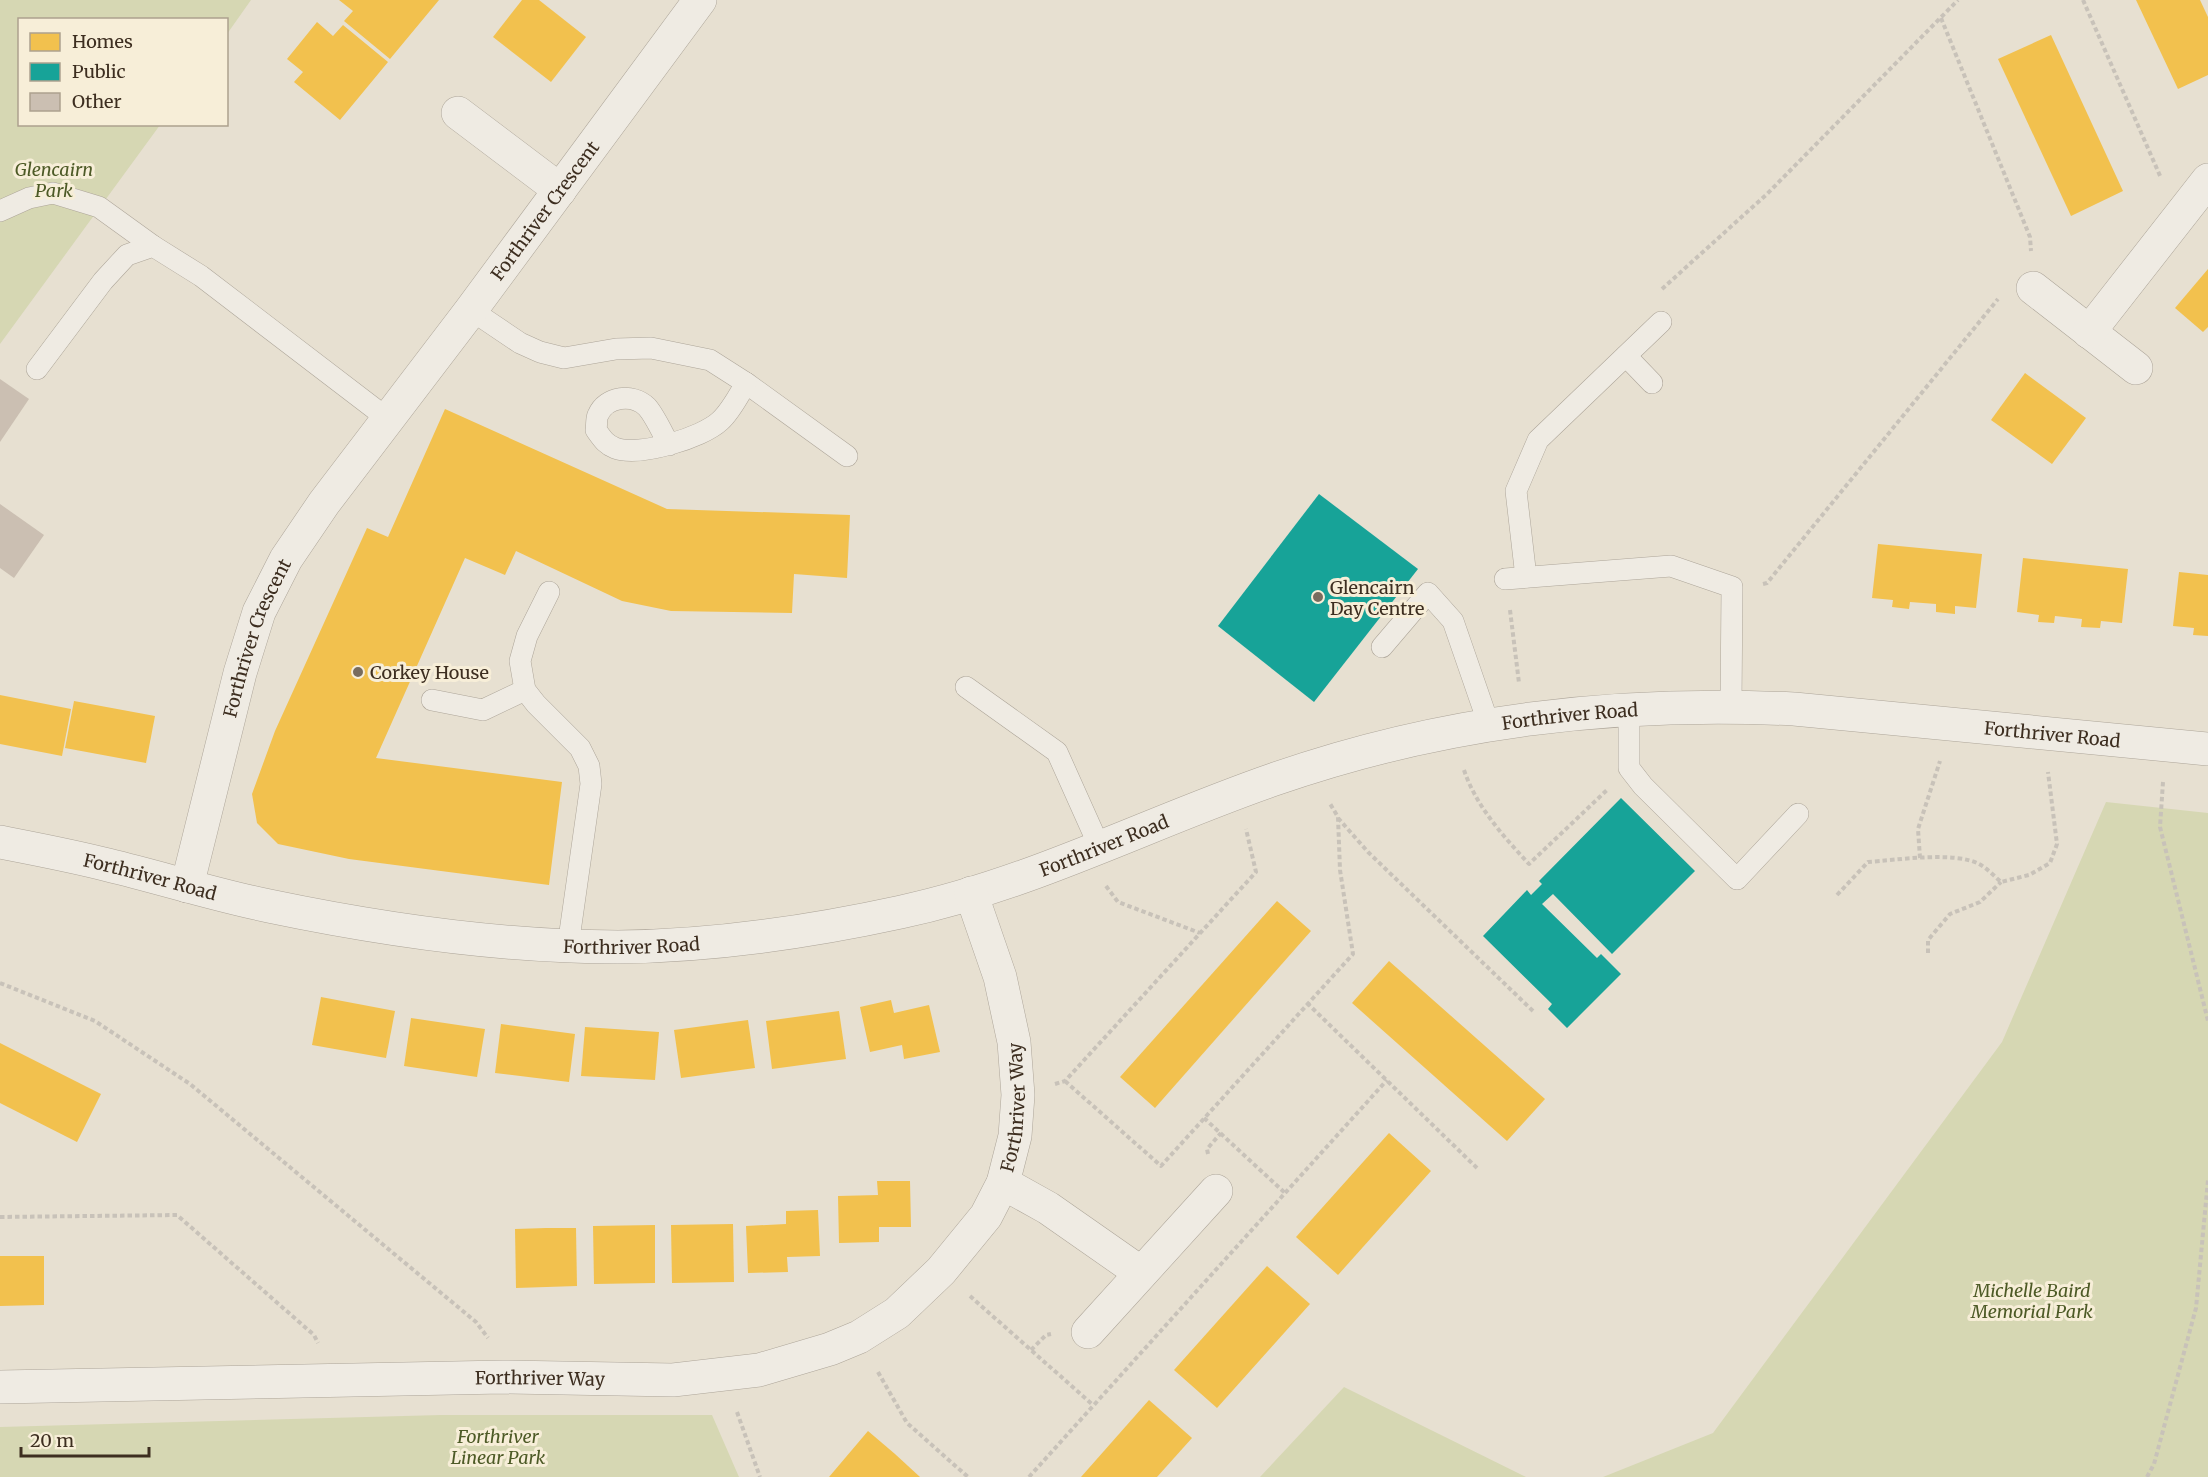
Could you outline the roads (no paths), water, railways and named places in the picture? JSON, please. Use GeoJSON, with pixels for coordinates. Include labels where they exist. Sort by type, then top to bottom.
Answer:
{"type":"FeatureCollection","features":[{"type":"Feature","properties":{"kind":"street","name":"Forthriver Crescent"},"geometry":{"type":"LineString","coordinates":[[187,886],[240,673],[259,612],[286,559],[324,503],[471,310],[700,0]]}},
{"type":"Feature","properties":{"kind":"street"},"geometry":{"type":"LineString","coordinates":[[458,113],[560,190]]}},
{"type":"Feature","properties":{"kind":"street"},"geometry":{"type":"LineString","coordinates":[[2089,332],[2204,187]]}},
{"type":"Feature","properties":{"kind":"street"},"geometry":{"type":"LineString","coordinates":[[2033,288],[2136,368]]}},
{"type":"Feature","properties":{"kind":"street","name":"Forthriver Road"},"geometry":{"type":"LineString","coordinates":[[0,842],[103,863],[269,906],[366,924],[568,946],[622,947],[691,944],[774,934],[905,911],[1038,872],[1237,794],[1352,754],[1451,732],[1557,714],[1731,706],[1953,724],[2208,749]]}},
{"type":"Feature","properties":{"kind":"street","name":"Forthriver Way"},"geometry":{"type":"LineString","coordinates":[[0,1387],[518,1377],[673,1380],[759,1370],[859,1337],[897,1313],[941,1271],[986,1216],[1004,1183],[1015,1136],[1018,1095],[1014,1042],[1000,977],[971,893]]}},
{"type":"Feature","properties":{"kind":"street","name":"Forthriver Way"},"geometry":{"type":"LineString","coordinates":[[1004,1183],[1048,1208],[1141,1273]]}},
{"type":"Feature","properties":{"kind":"street"},"geometry":{"type":"LineString","coordinates":[[1088,1332],[1216,1191]]}},
{"type":"Feature","properties":{"kind":"lane"},"geometry":{"type":"LineString","coordinates":[[0,211],[29,198],[53,193],[99,207],[153,246],[201,276],[388,419]]}},
{"type":"Feature","properties":{"kind":"lane"},"geometry":{"type":"LineString","coordinates":[[37,369],[103,281],[127,255],[153,246]]}},
{"type":"Feature","properties":{"kind":"lane"},"geometry":{"type":"LineString","coordinates":[[471,310],[520,343],[540,352],[564,358],[616,349],[651,348],[710,360],[746,383],[847,456]]}},
{"type":"Feature","properties":{"kind":"lane"},"geometry":{"type":"LineString","coordinates":[[1661,322],[1538,440],[1516,491],[1516,578],[1671,566],[1732,587],[1731,706]]}},
{"type":"Feature","properties":{"kind":"lane"},"geometry":{"type":"LineString","coordinates":[[1626,356],[1652,383]]}},
{"type":"Feature","properties":{"kind":"lane"},"geometry":{"type":"LineString","coordinates":[[669,445],[697,436],[720,421],[746,383]]}},
{"type":"Feature","properties":{"kind":"lane"},"geometry":{"type":"LineString","coordinates":[[549,592],[527,636],[520,662],[525,690],[580,748],[589,766],[591,784],[568,946]]}},
{"type":"Feature","properties":{"kind":"lane"},"geometry":{"type":"LineString","coordinates":[[1382,647],[1428,593],[1453,621],[1489,725]]}},
{"type":"Feature","properties":{"kind":"lane"},"geometry":{"type":"LineString","coordinates":[[966,687],[1057,752],[1091,851]]}},
{"type":"Feature","properties":{"kind":"lane"},"geometry":{"type":"LineString","coordinates":[[432,700],[483,710],[525,690]]}},
{"type":"Feature","properties":{"kind":"lane"},"geometry":{"type":"LineString","coordinates":[[1629,709],[1629,768],[1643,786],[1737,879],[1798,814]]}},
{"type":"Feature","properties":{"kind":"place","name":"Glencairn Day Centre"},"geometry":{"type":"Point","coordinates":[1318,597]}},
{"type":"Feature","properties":{"kind":"place","name":"Corkey House"},"geometry":{"type":"Point","coordinates":[358,672]}},
{"type":"Feature","properties":{"kind":"park label","name":"Glencairn Park"},"geometry":{"type":"Point","coordinates":[54,180]}},
{"type":"Feature","properties":{"kind":"park label","name":"Michelle Baird Memorial Park"},"geometry":{"type":"Point","coordinates":[2032,1300]}},
{"type":"Feature","properties":{"kind":"park label","name":"Forthriver Linear Park"},"geometry":{"type":"Point","coordinates":[498,1446]}}]}
